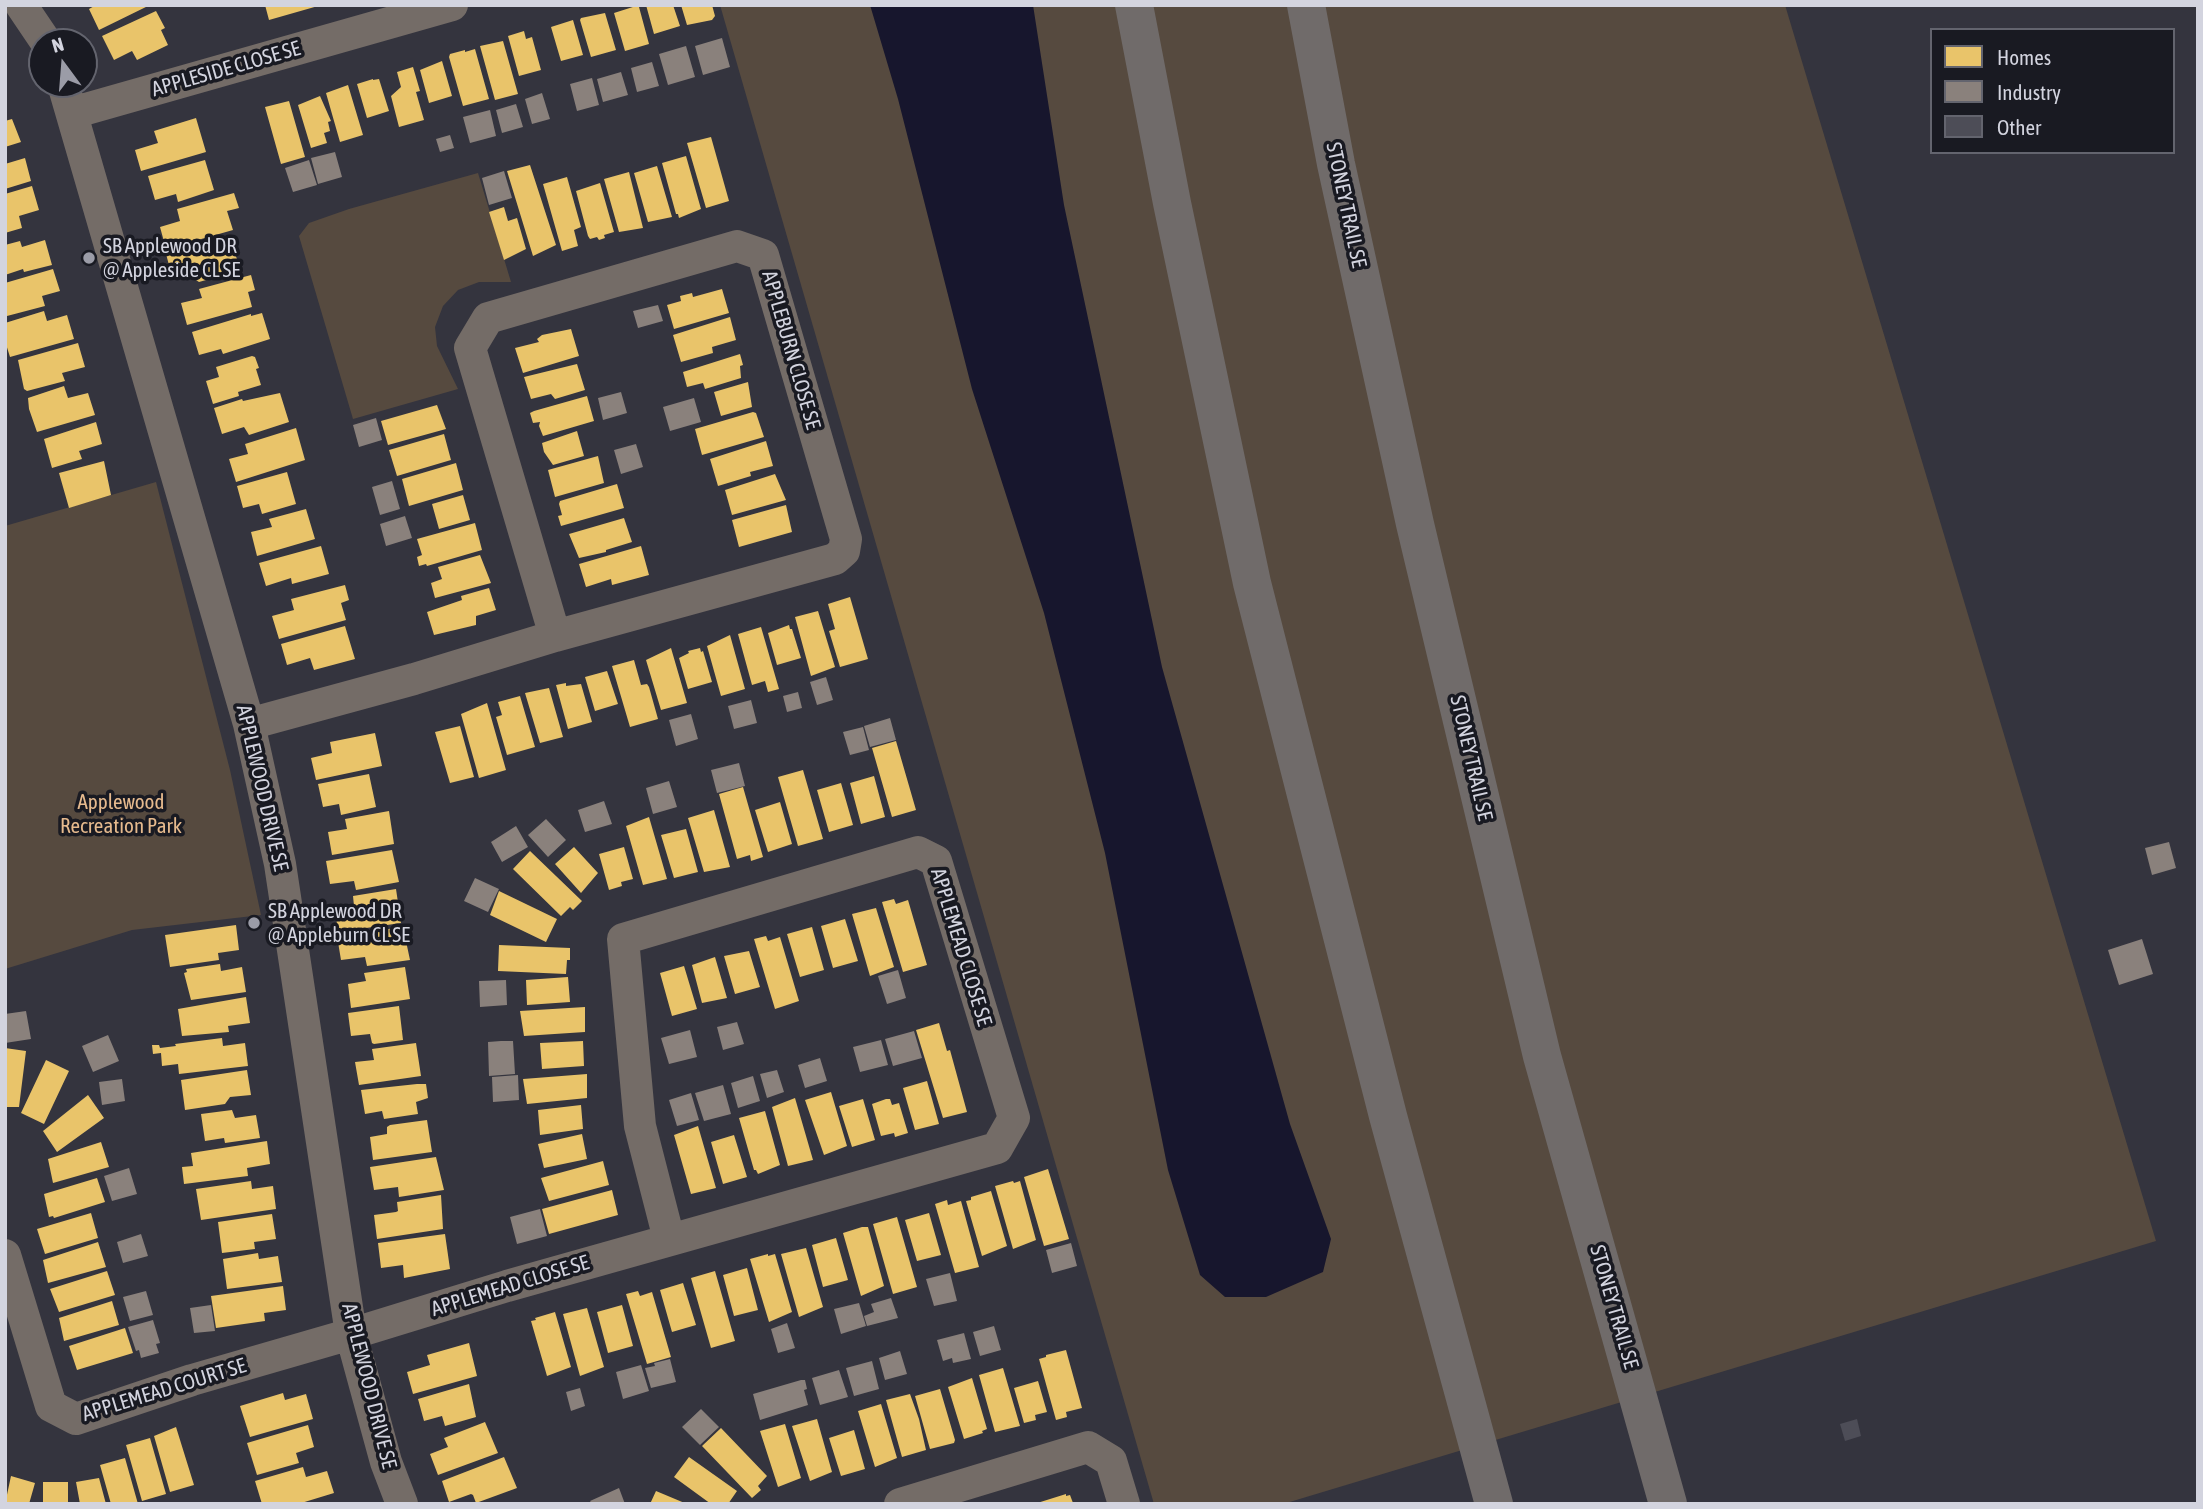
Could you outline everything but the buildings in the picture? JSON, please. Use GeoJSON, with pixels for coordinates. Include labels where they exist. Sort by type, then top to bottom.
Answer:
{"type":"FeatureCollection","features":[{"type":"Feature","properties":{"kind":"highway"},"geometry":{"type":"LineString","coordinates":[[1134,5],[1172,203],[1252,583],[1385,1103],[1494,1504]]}},
{"type":"Feature","properties":{"kind":"highway","name":"STONEY TRAIL SE"},"geometry":{"type":"LineString","coordinates":[[1306,5],[1336,164],[1434,603],[1542,1056],[1668,1504]]}},
{"type":"Feature","properties":{"kind":"highway"},"geometry":{"type":"LineString","coordinates":[[1622,1334],[1654,1377],[1691,1504]]}},
{"type":"Feature","properties":{"kind":"street"},"geometry":{"type":"LineString","coordinates":[[21,5],[37,28]]}},
{"type":"Feature","properties":{"kind":"street","name":"APPLESIDE CLOSE SE"},"geometry":{"type":"LineString","coordinates":[[67,99],[378,15],[452,5]]}},
{"type":"Feature","properties":{"kind":"street","name":"APPLEWOOD DRIVE SE"},"geometry":{"type":"LineString","coordinates":[[67,99],[248,724],[280,864],[351,1334],[386,1462],[402,1504]]}},
{"type":"Feature","properties":{"kind":"street","name":"APPLEBURN CLOSE SE"},"geometry":{"type":"LineString","coordinates":[[248,724],[835,559],[844,551],[846,539],[763,255],[737,246],[488,318],[470,348],[555,636]]}},
{"type":"Feature","properties":{"kind":"street","name":"APPLEMEAD CLOSE SE"},"geometry":{"type":"LineString","coordinates":[[351,1334],[669,1239],[997,1148],[1014,1118],[936,861],[918,852],[623,939],[640,1126],[669,1239]]}},
{"type":"Feature","properties":{"kind":"street","name":"APPLEMEAD COURT SE"},"geometry":{"type":"LineString","coordinates":[[5,1255],[51,1406],[76,1419],[192,1380],[351,1334]]}},
{"type":"Feature","properties":{"kind":"street"},"geometry":{"type":"LineString","coordinates":[[900,1504],[1088,1447],[1111,1461],[1124,1504]]}},
{"type":"Feature","properties":{"kind":"green space"},"geometry":{"type":"Polygon","coordinates":[[[720,5],[1785,5],[2156,1241],[1283,1504],[1154,1504],[720,5]]]}},
{"type":"Feature","properties":{"kind":"green space"},"geometry":{"type":"Polygon","coordinates":[[[478,173],[511,282],[479,282],[458,290],[443,306],[435,327],[437,346],[458,389],[353,419],[299,236],[309,223],[478,173]]]}},
{"type":"Feature","properties":{"kind":"green space","name":"Applewood Recreation Park"},"geometry":{"type":"Polygon","coordinates":[[[156,482],[230,770],[261,915],[132,930],[5,969],[5,526],[156,482]]]}},
{"type":"Feature","properties":{"kind":"shaded area"},"geometry":{"type":"Polygon","coordinates":[[[870,5],[1033,5],[1064,205],[1162,667],[1290,1124],[1331,1239],[1323,1272],[1266,1297],[1225,1297],[1200,1275],[1168,1170],[1105,853],[1044,613],[972,389],[898,99],[870,5]]]}},
{"type":"Feature","properties":{"kind":"place","name":"SB Applewood DR @ Appleside CL SE"},"geometry":{"type":"Point","coordinates":[89,258]}},
{"type":"Feature","properties":{"kind":"place","name":"SB Applewood DR @ Appleburn CL SE"},"geometry":{"type":"Point","coordinates":[254,923]}}]}
